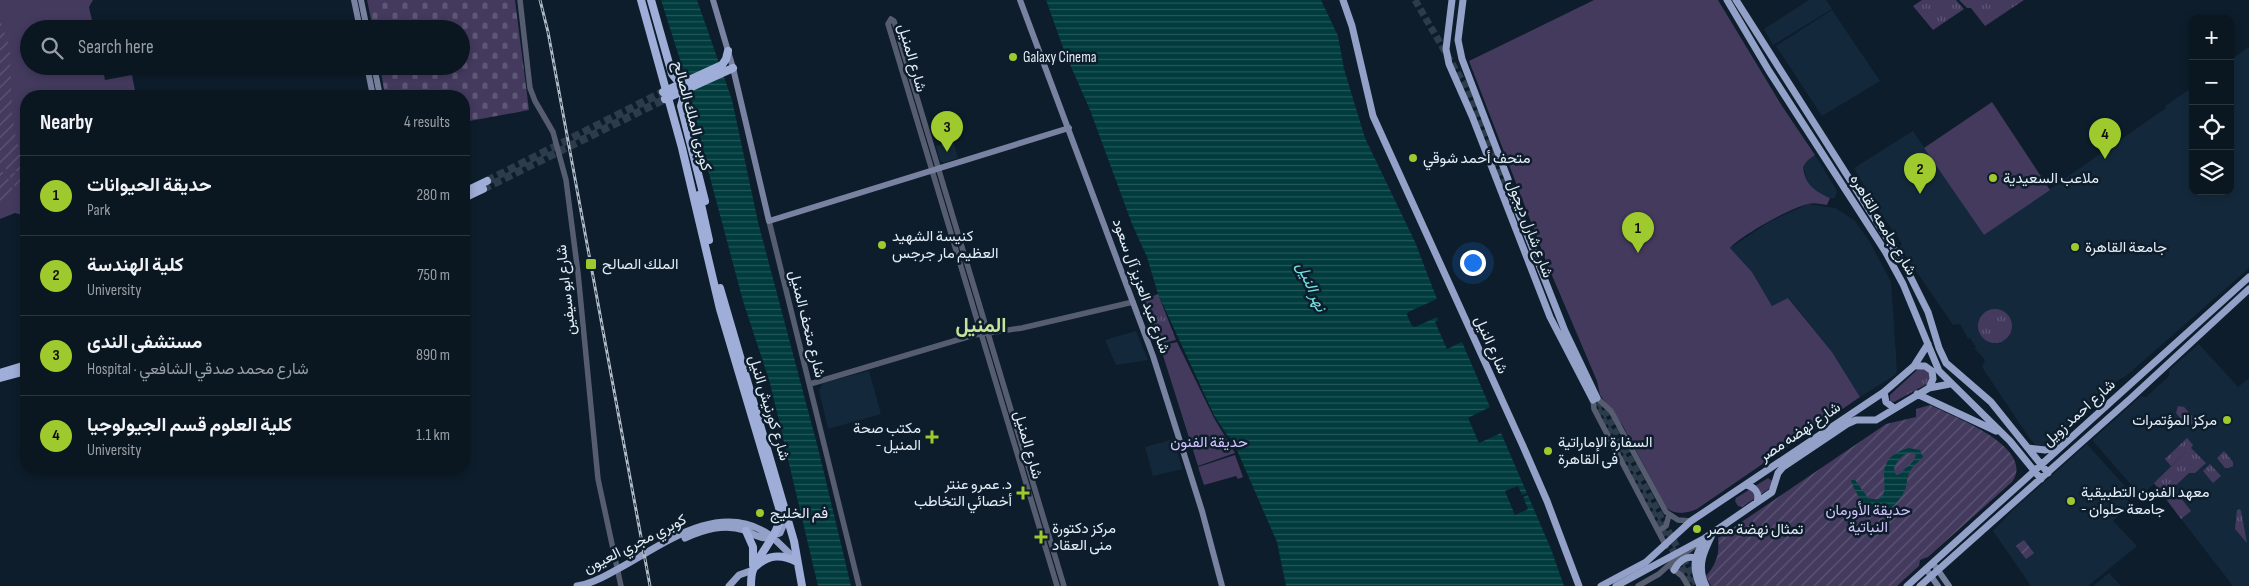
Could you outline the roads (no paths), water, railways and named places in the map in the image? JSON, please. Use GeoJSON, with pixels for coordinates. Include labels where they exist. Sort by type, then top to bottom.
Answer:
{"type":"FeatureCollection","features":[{"type":"Feature","properties":{"kind":"highway"},"geometry":{"type":"LineString","coordinates":[[636,0],[664,96],[696,222],[706,237]]}},
{"type":"Feature","properties":{"kind":"highway","name":"كوبرى الملك الصالح"},"geometry":{"type":"LineString","coordinates":[[641,0],[706,237]]}},
{"type":"Feature","properties":{"kind":"highway","name":"كوبرى الملك الصالح"},"geometry":{"type":"LineString","coordinates":[[646,0],[706,237]]}},
{"type":"Feature","properties":{"kind":"highway"},"geometry":{"type":"LineString","coordinates":[[651,0],[668,62],[674,77],[684,88]]}},
{"type":"Feature","properties":{"kind":"highway"},"geometry":{"type":"LineString","coordinates":[[664,96],[725,68],[728,51]]}},
{"type":"Feature","properties":{"kind":"highway"},"geometry":{"type":"LineString","coordinates":[[655,66],[663,67],[668,62]]}},
{"type":"Feature","properties":{"kind":"highway"},"geometry":{"type":"LineString","coordinates":[[664,96],[684,88]]}},
{"type":"Feature","properties":{"kind":"highway"},"geometry":{"type":"LineString","coordinates":[[684,88],[681,106],[709,218],[706,237]]}},
{"type":"Feature","properties":{"kind":"highway"},"geometry":{"type":"LineString","coordinates":[[672,126],[685,122]]}},
{"type":"Feature","properties":{"kind":"highway"},"geometry":{"type":"LineString","coordinates":[[470,189],[487,181]]}},
{"type":"Feature","properties":{"kind":"highway"},"geometry":{"type":"LineString","coordinates":[[470,195],[483,189]]}},
{"type":"Feature","properties":{"kind":"highway","name":"شارع كورنيش النيل"},"geometry":{"type":"LineString","coordinates":[[706,237],[718,284],[787,516],[802,586]]}},
{"type":"Feature","properties":{"kind":"highway","name":"شارع كورنيش النيل"},"geometry":{"type":"LineString","coordinates":[[706,237],[720,309],[780,511],[780,517],[747,586]]}},
{"type":"Feature","properties":{"kind":"highway"},"geometry":{"type":"LineString","coordinates":[[0,373],[20,367]]}},
{"type":"Feature","properties":{"kind":"highway"},"geometry":{"type":"LineString","coordinates":[[0,378],[20,372]]}},
{"type":"Feature","properties":{"kind":"highway"},"geometry":{"type":"LineString","coordinates":[[746,531],[753,547],[751,586]]}},
{"type":"Feature","properties":{"kind":"highway"},"geometry":{"type":"LineString","coordinates":[[753,572],[762,561],[774,556],[786,556],[797,561]]}},
{"type":"Feature","properties":{"kind":"main road"},"geometry":{"type":"LineString","coordinates":[[354,0],[358,20]]}},
{"type":"Feature","properties":{"kind":"main road"},"geometry":{"type":"LineString","coordinates":[[362,0],[365,20]]}},
{"type":"Feature","properties":{"kind":"main road"},"geometry":{"type":"LineString","coordinates":[[713,0],[728,51]]}},
{"type":"Feature","properties":{"kind":"main road","name":"شارع عبد العزيز آل سعود"},"geometry":{"type":"LineString","coordinates":[[1020,0],[1163,385],[1222,586]]}},
{"type":"Feature","properties":{"kind":"main road","name":"شارع النيل"},"geometry":{"type":"LineString","coordinates":[[1343,0],[1348,11],[1373,116],[1523,446],[1547,501],[1579,586]]}},
{"type":"Feature","properties":{"kind":"main road","name":"شارع شارل ديجول"},"geometry":{"type":"LineString","coordinates":[[1452,0],[1446,53],[1449,64],[1550,317],[1595,399]]}},
{"type":"Feature","properties":{"kind":"main road","name":"شارع شارل ديجول"},"geometry":{"type":"LineString","coordinates":[[1463,0],[1458,40],[1462,59],[1508,179],[1513,199],[1565,332],[1595,399]]}},
{"type":"Feature","properties":{"kind":"main road","name":"شارع جامعه القاهره"},"geometry":{"type":"LineString","coordinates":[[1728,0],[1769,71],[1896,269],[1936,365],[1950,384],[2003,434],[2041,479]]}},
{"type":"Feature","properties":{"kind":"main road","name":"شارع جامعه القاهره"},"geometry":{"type":"LineString","coordinates":[[1736,0],[1919,292],[1946,363],[1991,402],[2048,473]]}},
{"type":"Feature","properties":{"kind":"main road"},"geometry":{"type":"LineString","coordinates":[[1447,38],[1451,41],[1458,40]]}},
{"type":"Feature","properties":{"kind":"main road"},"geometry":{"type":"LineString","coordinates":[[1769,71],[1776,66]]}},
{"type":"Feature","properties":{"kind":"main road","name":"شارع متحف المنيل"},"geometry":{"type":"LineString","coordinates":[[725,68],[769,221]]}},
{"type":"Feature","properties":{"kind":"main road"},"geometry":{"type":"LineString","coordinates":[[1455,78],[1460,74],[1467,74]]}},
{"type":"Feature","properties":{"kind":"main road"},"geometry":{"type":"LineString","coordinates":[[369,75],[372,90]]}},
{"type":"Feature","properties":{"kind":"main road"},"geometry":{"type":"LineString","coordinates":[[376,75],[379,90]]}},
{"type":"Feature","properties":{"kind":"main road"},"geometry":{"type":"LineString","coordinates":[[769,221],[1069,128]]}},
{"type":"Feature","properties":{"kind":"main road"},"geometry":{"type":"LineString","coordinates":[[1851,199],[1859,194]]}},
{"type":"Feature","properties":{"kind":"main road","name":"شارع احمد زويل"},"geometry":{"type":"LineString","coordinates":[[1907,586],[2249,277]]}},
{"type":"Feature","properties":{"kind":"main road","name":"شارع احمد زويل"},"geometry":{"type":"LineString","coordinates":[[1920,586],[2048,473],[2249,289]]}},
{"type":"Feature","properties":{"kind":"main road","name":"شارع نهضه مصر"},"geometry":{"type":"LineString","coordinates":[[1643,569],[1691,521],[1884,392],[1914,366],[1928,344]]}},
{"type":"Feature","properties":{"kind":"main road"},"geometry":{"type":"LineString","coordinates":[[1914,366],[1925,366],[1932,371],[1933,379],[1929,388]]}},
{"type":"Feature","properties":{"kind":"main road","name":"شارع نهضه مصر"},"geometry":{"type":"LineString","coordinates":[[1643,569],[1705,538],[1758,502],[1772,492],[1778,473],[1783,466],[1851,421],[1860,419],[1876,420],[1929,388],[1950,384]]}},
{"type":"Feature","properties":{"kind":"main road"},"geometry":{"type":"LineString","coordinates":[[1884,392],[1886,402],[1894,408]]}},
{"type":"Feature","properties":{"kind":"main road"},"geometry":{"type":"LineString","coordinates":[[1917,394],[2003,434]]}},
{"type":"Feature","properties":{"kind":"main road"},"geometry":{"type":"LineString","coordinates":[[1980,413],[1988,409],[1991,402]]}},
{"type":"Feature","properties":{"kind":"main road"},"geometry":{"type":"LineString","coordinates":[[2074,435],[2081,443]]}},
{"type":"Feature","properties":{"kind":"main road"},"geometry":{"type":"LineString","coordinates":[[2028,448],[2044,450],[2063,446]]}},
{"type":"Feature","properties":{"kind":"main road"},"geometry":{"type":"LineString","coordinates":[[1746,485],[1756,490],[1758,502]]}},
{"type":"Feature","properties":{"kind":"main road"},"geometry":{"type":"LineString","coordinates":[[704,528],[734,528],[762,538],[771,537],[780,533],[787,516]]}},
{"type":"Feature","properties":{"kind":"main road"},"geometry":{"type":"LineString","coordinates":[[704,528],[722,522],[738,522],[765,532],[797,561]]}},
{"type":"Feature","properties":{"kind":"main road","name":"كوبري مجري العيون"},"geometry":{"type":"LineString","coordinates":[[577,586],[596,581],[684,533],[704,528]]}},
{"type":"Feature","properties":{"kind":"main road","name":"كوبري مجري العيون"},"geometry":{"type":"LineString","coordinates":[[594,586],[704,528]]}},
{"type":"Feature","properties":{"kind":"main road"},"geometry":{"type":"LineString","coordinates":[[1706,586],[1701,574],[1701,565],[1704,550],[1714,532]]}},
{"type":"Feature","properties":{"kind":"main road"},"geometry":{"type":"LineString","coordinates":[[1700,586],[1695,568],[1695,558],[1705,538]]}},
{"type":"Feature","properties":{"kind":"main road"},"geometry":{"type":"LineString","coordinates":[[1671,568],[1686,558],[1695,558]]}},
{"type":"Feature","properties":{"kind":"main road"},"geometry":{"type":"LineString","coordinates":[[1933,563],[1949,586]]}},
{"type":"Feature","properties":{"kind":"main road"},"geometry":{"type":"LineString","coordinates":[[1601,586],[1643,569]]}},
{"type":"Feature","properties":{"kind":"main road"},"geometry":{"type":"LineString","coordinates":[[1616,586],[1643,569]]}},
{"type":"Feature","properties":{"kind":"main road"},"geometry":{"type":"LineString","coordinates":[[1926,569],[1938,586]]}},
{"type":"Feature","properties":{"kind":"main road"},"geometry":{"type":"LineString","coordinates":[[729,586],[739,576],[753,572]]}},
{"type":"Feature","properties":{"kind":"street","name":"شارع ابو سيفين"},"geometry":{"type":"LineString","coordinates":[[520,0],[530,88],[535,102],[553,132],[566,180],[578,273],[598,479],[620,585]]}},
{"type":"Feature","properties":{"kind":"street","name":"شارع المنيل"},"geometry":{"type":"LineString","coordinates":[[935,169],[894,21],[891,20],[888,24],[935,169],[1064,586]]}},
{"type":"Feature","properties":{"kind":"street","name":"شارع متحف المنيل"},"geometry":{"type":"LineString","coordinates":[[769,221],[859,586]]}},
{"type":"Feature","properties":{"kind":"street"},"geometry":{"type":"LineString","coordinates":[[810,384],[918,350],[1133,302]]}},
{"type":"Feature","properties":{"kind":"street","name":"شارع المنيل"},"geometry":{"type":"LineString","coordinates":[[985,334],[1057,586]]}},
{"type":"Feature","properties":{"kind":"street"},"geometry":{"type":"LineString","coordinates":[[1595,399],[1611,411],[1670,516],[1678,520],[1691,521]]}},
{"type":"Feature","properties":{"kind":"street"},"geometry":{"type":"LineString","coordinates":[[1595,399],[1594,409],[1666,546]]}},
{"type":"Feature","properties":{"kind":"street"},"geometry":{"type":"LineString","coordinates":[[1658,531],[1666,526],[1670,516]]}},
{"type":"Feature","properties":{"kind":"street"},"geometry":{"type":"LineString","coordinates":[[1638,586],[1671,568],[1705,538]]}},
{"type":"Feature","properties":{"kind":"street"},"geometry":{"type":"LineString","coordinates":[[1671,568],[1682,576],[1688,586]]}},
{"type":"Feature","properties":{"kind":"water"},"geometry":{"type":"Polygon","coordinates":[[[661,0],[697,0],[732,100],[758,222],[819,452],[851,586],[818,586],[770,383],[743,301],[708,170],[689,88],[661,0]]]}},
{"type":"Feature","properties":{"kind":"water","name":"نهر النيل"},"geometry":{"type":"Polygon","coordinates":[[[1046,0],[1321,0],[1338,36],[1344,69],[1365,138],[1415,242],[1437,299],[1408,312],[1407,315],[1412,326],[1415,327],[1437,317],[1438,320],[1435,322],[1447,349],[1462,342],[1490,407],[1468,418],[1479,443],[1501,433],[1551,549],[1564,586],[1286,586],[1277,542],[1233,441],[1214,415],[1158,294],[1147,257],[1132,224],[1090,110],[1065,53],[1046,0]]]}},
{"type":"Feature","properties":{"kind":"water"},"geometry":{"type":"Polygon","coordinates":[[[1905,449],[1920,450],[1923,457],[1910,471],[1905,490],[1899,500],[1884,511],[1873,510],[1860,498],[1851,480],[1855,480],[1868,498],[1881,498],[1884,489],[1886,463],[1894,454],[1905,449]],[[1913,452],[1901,457],[1894,469],[1896,475],[1900,474],[1911,463],[1916,455],[1913,452]]]}},
{"type":"Feature","properties":{"kind":"tunnel"},"geometry":{"type":"LineString","coordinates":[[1415,0],[1464,84],[1510,194]]}},
{"type":"Feature","properties":{"kind":"tunnel"},"geometry":{"type":"LineString","coordinates":[[487,181],[663,92]]}},
{"type":"Feature","properties":{"kind":"tunnel"},"geometry":{"type":"LineString","coordinates":[[483,189],[665,99]]}},
{"type":"Feature","properties":{"kind":"tunnel"},"geometry":{"type":"LineString","coordinates":[[1593,400],[1692,586]]}},
{"type":"Feature","properties":{"kind":"tunnel"},"geometry":{"type":"LineString","coordinates":[[1599,401],[1696,583]]}},
{"type":"Feature","properties":{"kind":"railway"},"geometry":{"type":"LineString","coordinates":[[540,0],[548,32],[650,586]]}},
{"type":"Feature","properties":{"kind":"place","name":"Galaxy Cinema"},"geometry":{"type":"Point","coordinates":[1013,57]}},
{"type":"Feature","properties":{"kind":"place","name":"مستشفى الندى"},"geometry":{"type":"Point","coordinates":[947,152]}},
{"type":"Feature","properties":{"kind":"place","name":"متحف أحمد شوقي"},"geometry":{"type":"Point","coordinates":[1413,158]}},
{"type":"Feature","properties":{"kind":"place","name":"كلية العلوم قسم الجيولوجيا"},"geometry":{"type":"Point","coordinates":[2105,159]}},
{"type":"Feature","properties":{"kind":"place","name":"ملاعب السعيدية"},"geometry":{"type":"Point","coordinates":[1993,178]}},
{"type":"Feature","properties":{"kind":"place","name":"كلية الهندسة"},"geometry":{"type":"Point","coordinates":[1920,194]}},
{"type":"Feature","properties":{"kind":"place","name":"كنيسة الشهيد العظيم مار جرجس"},"geometry":{"type":"Point","coordinates":[882,245]}},
{"type":"Feature","properties":{"kind":"place","name":"جامعة القاهرة"},"geometry":{"type":"Point","coordinates":[2075,247]}},
{"type":"Feature","properties":{"kind":"place","name":"حديقة الحيوانات"},"geometry":{"type":"Point","coordinates":[1638,253]}},
{"type":"Feature","properties":{"kind":"place","name":"الملك الصالح"},"geometry":{"type":"Point","coordinates":[591,264]}},
{"type":"Feature","properties":{"kind":"place","name":"مركز المؤتمرات"},"geometry":{"type":"Point","coordinates":[2227,420]}},
{"type":"Feature","properties":{"kind":"place","name":"مكتب صحة - المنيل"},"geometry":{"type":"Point","coordinates":[932,437]}},
{"type":"Feature","properties":{"kind":"place","name":"السفارة الإماراتية فى القاهرة"},"geometry":{"type":"Point","coordinates":[1548,451]}},
{"type":"Feature","properties":{"kind":"place","name":"د. عمرو عنتر أخصائي التخاطب"},"geometry":{"type":"Point","coordinates":[1023,493]}},
{"type":"Feature","properties":{"kind":"place","name":"معهد الفنون التطبيقية - جامعة حلوان"},"geometry":{"type":"Point","coordinates":[2071,501]}},
{"type":"Feature","properties":{"kind":"place","name":"فم الخليج"},"geometry":{"type":"Point","coordinates":[760,513]}},
{"type":"Feature","properties":{"kind":"place","name":"تمثال نهضة مصر"},"geometry":{"type":"Point","coordinates":[1697,529]}},
{"type":"Feature","properties":{"kind":"place","name":"مركز دكتورة منى العقاد"},"geometry":{"type":"Point","coordinates":[1041,537]}},
{"type":"Feature","properties":{"kind":"district","name":"المنيل"},"geometry":{"type":"Point","coordinates":[981,326]}},
{"type":"Feature","properties":{"kind":"park label","name":"حديقة الفنون"},"geometry":{"type":"Point","coordinates":[1209,442]}},
{"type":"Feature","properties":{"kind":"park label","name":"حديقة الأورمان النباتية"},"geometry":{"type":"Point","coordinates":[1868,518]}}]}
